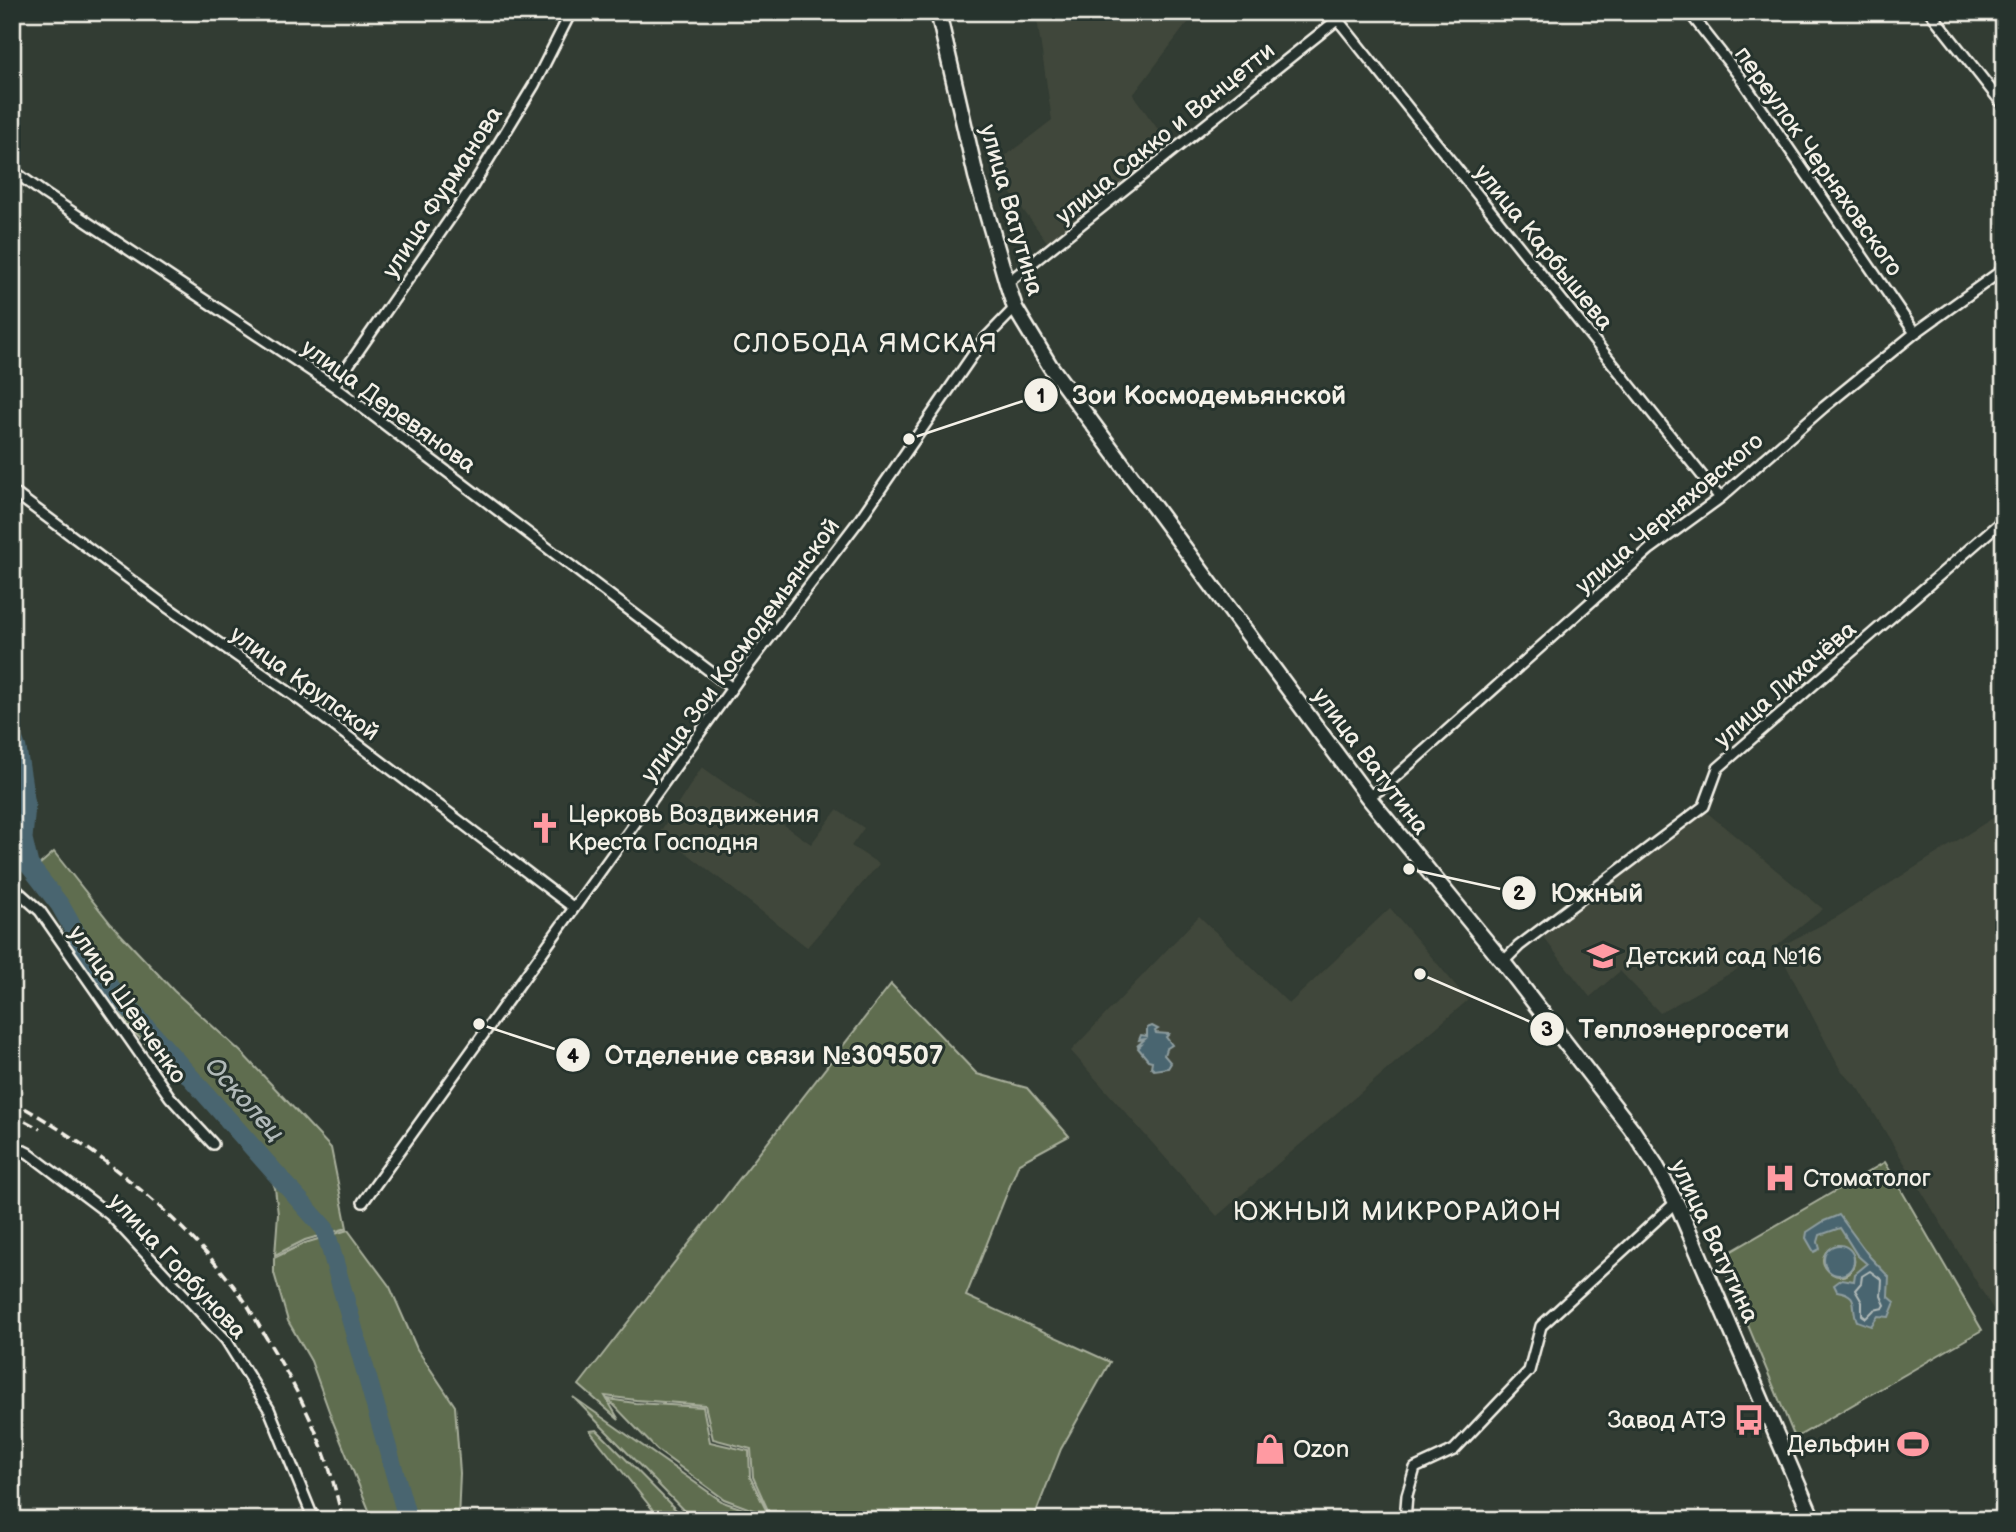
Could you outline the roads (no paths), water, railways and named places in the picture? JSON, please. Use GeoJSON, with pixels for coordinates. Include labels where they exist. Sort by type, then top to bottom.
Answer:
{"type":"FeatureCollection","features":[{"type":"Feature","properties":{"kind":"main road","name":"улица Ватутина"},"geometry":{"type":"LineString","coordinates":[[938,12],[976,176],[1016,308],[1064,387],[1368,797],[1503,961],[1631,1128],[1655,1164],[1676,1202],[1814,1520]]}},
{"type":"Feature","properties":{"kind":"street","name":"улица Фурманова"},"geometry":{"type":"LineString","coordinates":[[334,386],[472,187],[534,85],[570,12]]}},
{"type":"Feature","properties":{"kind":"street","name":"улица Сакко и Ванцетти"},"geometry":{"type":"LineString","coordinates":[[1007,284],[1347,12]]}},
{"type":"Feature","properties":{"kind":"street","name":"переулок Черняховского"},"geometry":{"type":"LineString","coordinates":[[1689,12],[1740,77],[1915,333]]}},
{"type":"Feature","properties":{"kind":"street"},"geometry":{"type":"LineString","coordinates":[[1930,12],[2004,106]]}},
{"type":"Feature","properties":{"kind":"street","name":"улица Карбышева"},"geometry":{"type":"LineString","coordinates":[[1338,20],[1720,498]]}},
{"type":"Feature","properties":{"kind":"street","name":"улица Деревянова"},"geometry":{"type":"LineString","coordinates":[[12,170],[334,386],[732,688]]}},
{"type":"Feature","properties":{"kind":"street","name":"улица Черняховского"},"geometry":{"type":"LineString","coordinates":[[1368,797],[1384,787],[1650,549],[1720,498],[1824,407],[1915,333],[2004,269]]}},
{"type":"Feature","properties":{"kind":"street","name":"улица Зои Космодемьянской"},"geometry":{"type":"LineString","coordinates":[[363,1202],[732,688],[860,519],[981,343],[1016,308]]}},
{"type":"Feature","properties":{"kind":"street","name":"улица Крупской"},"geometry":{"type":"LineString","coordinates":[[12,491],[167,607],[300,700],[574,908]]}},
{"type":"Feature","properties":{"kind":"street","name":"улица Лихачёва"},"geometry":{"type":"LineString","coordinates":[[1503,961],[1519,946],[1704,806],[1718,768],[2004,519]]}},
{"type":"Feature","properties":{"kind":"street","name":"улица Шевченко"},"geometry":{"type":"LineString","coordinates":[[12,886],[40,911],[170,1097],[213,1144]]}},
{"type":"Feature","properties":{"kind":"street","name":"улица Горбунова"},"geometry":{"type":"LineString","coordinates":[[12,1145],[28,1153],[110,1215],[226,1340],[269,1409],[314,1520]]}},
{"type":"Feature","properties":{"kind":"street"},"geometry":{"type":"LineString","coordinates":[[1405,1520],[1407,1495],[1415,1468],[1454,1450],[1529,1371],[1541,1326],[1676,1202]]}},
{"type":"Feature","properties":{"kind":"water"},"geometry":{"type":"Polygon","coordinates":[[[1152,1026],[1158,1029],[1156,1033],[1169,1034],[1166,1037],[1172,1045],[1166,1049],[1164,1055],[1171,1063],[1168,1068],[1154,1070],[1151,1067],[1152,1061],[1138,1048],[1141,1045],[1137,1046],[1145,1039],[1139,1040],[1141,1035],[1147,1036],[1147,1028],[1152,1026]]]}},
{"type":"Feature","properties":{"kind":"water"},"geometry":{"type":"Polygon","coordinates":[[[1839,1215],[1870,1257],[1889,1277],[1888,1296],[1895,1302],[1889,1317],[1878,1316],[1871,1326],[1857,1321],[1852,1298],[1837,1291],[1834,1285],[1842,1279],[1854,1281],[1855,1274],[1867,1264],[1857,1255],[1840,1228],[1820,1235],[1820,1249],[1814,1252],[1806,1238],[1807,1232],[1839,1215]]]}},
{"type":"Feature","properties":{"kind":"water"},"geometry":{"type":"Polygon","coordinates":[[[1839,1245],[1850,1249],[1854,1260],[1850,1271],[1839,1275],[1828,1271],[1824,1260],[1828,1249],[1839,1245]]]}},
{"type":"Feature","properties":{"kind":"waterway","name":"Осколец"},"geometry":{"type":"LineString","coordinates":[[12,736],[17,749],[26,805],[23,839],[29,865],[60,905],[99,974],[325,1229],[408,1520]]}},
{"type":"Feature","properties":{"kind":"railway"},"geometry":{"type":"LineString","coordinates":[[12,1101],[75,1139],[106,1162],[164,1211],[217,1265],[249,1308],[312,1422],[327,1461],[343,1520]]}},
{"type":"Feature","properties":{"kind":"railway"},"geometry":{"type":"LineString","coordinates":[[12,1114],[40,1129]]}},
{"type":"Feature","properties":{"kind":"place","name":"Зои Космодемьянской"},"geometry":{"type":"Point","coordinates":[909,439]}},
{"type":"Feature","properties":{"kind":"place","name":"Церковь Воздвижения Креста Господня"},"geometry":{"type":"Point","coordinates":[545,828]}},
{"type":"Feature","properties":{"kind":"place","name":"Южный"},"geometry":{"type":"Point","coordinates":[1409,869]}},
{"type":"Feature","properties":{"kind":"place","name":"Детский сад №16"},"geometry":{"type":"Point","coordinates":[1603,956]}},
{"type":"Feature","properties":{"kind":"place","name":"Теплоэнергосети"},"geometry":{"type":"Point","coordinates":[1420,974]}},
{"type":"Feature","properties":{"kind":"place","name":"Отделение связи №309507"},"geometry":{"type":"Point","coordinates":[479,1024]}},
{"type":"Feature","properties":{"kind":"place","name":"Стоматолог"},"geometry":{"type":"Point","coordinates":[1780,1178]}},
{"type":"Feature","properties":{"kind":"place","name":"Завод АТЭ"},"geometry":{"type":"Point","coordinates":[1749,1420]}},
{"type":"Feature","properties":{"kind":"place","name":"Дельфин"},"geometry":{"type":"Point","coordinates":[1913,1444]}},
{"type":"Feature","properties":{"kind":"place","name":"Ozon"},"geometry":{"type":"Point","coordinates":[1270,1449]}},
{"type":"Feature","properties":{"kind":"district","name":"СЛОБОДА ЯМСКАЯ"},"geometry":{"type":"Point","coordinates":[866,343]}},
{"type":"Feature","properties":{"kind":"district","name":"ЮЖНЫЙ МИКРОРАЙОН"},"geometry":{"type":"Point","coordinates":[1398,1211]}}]}
